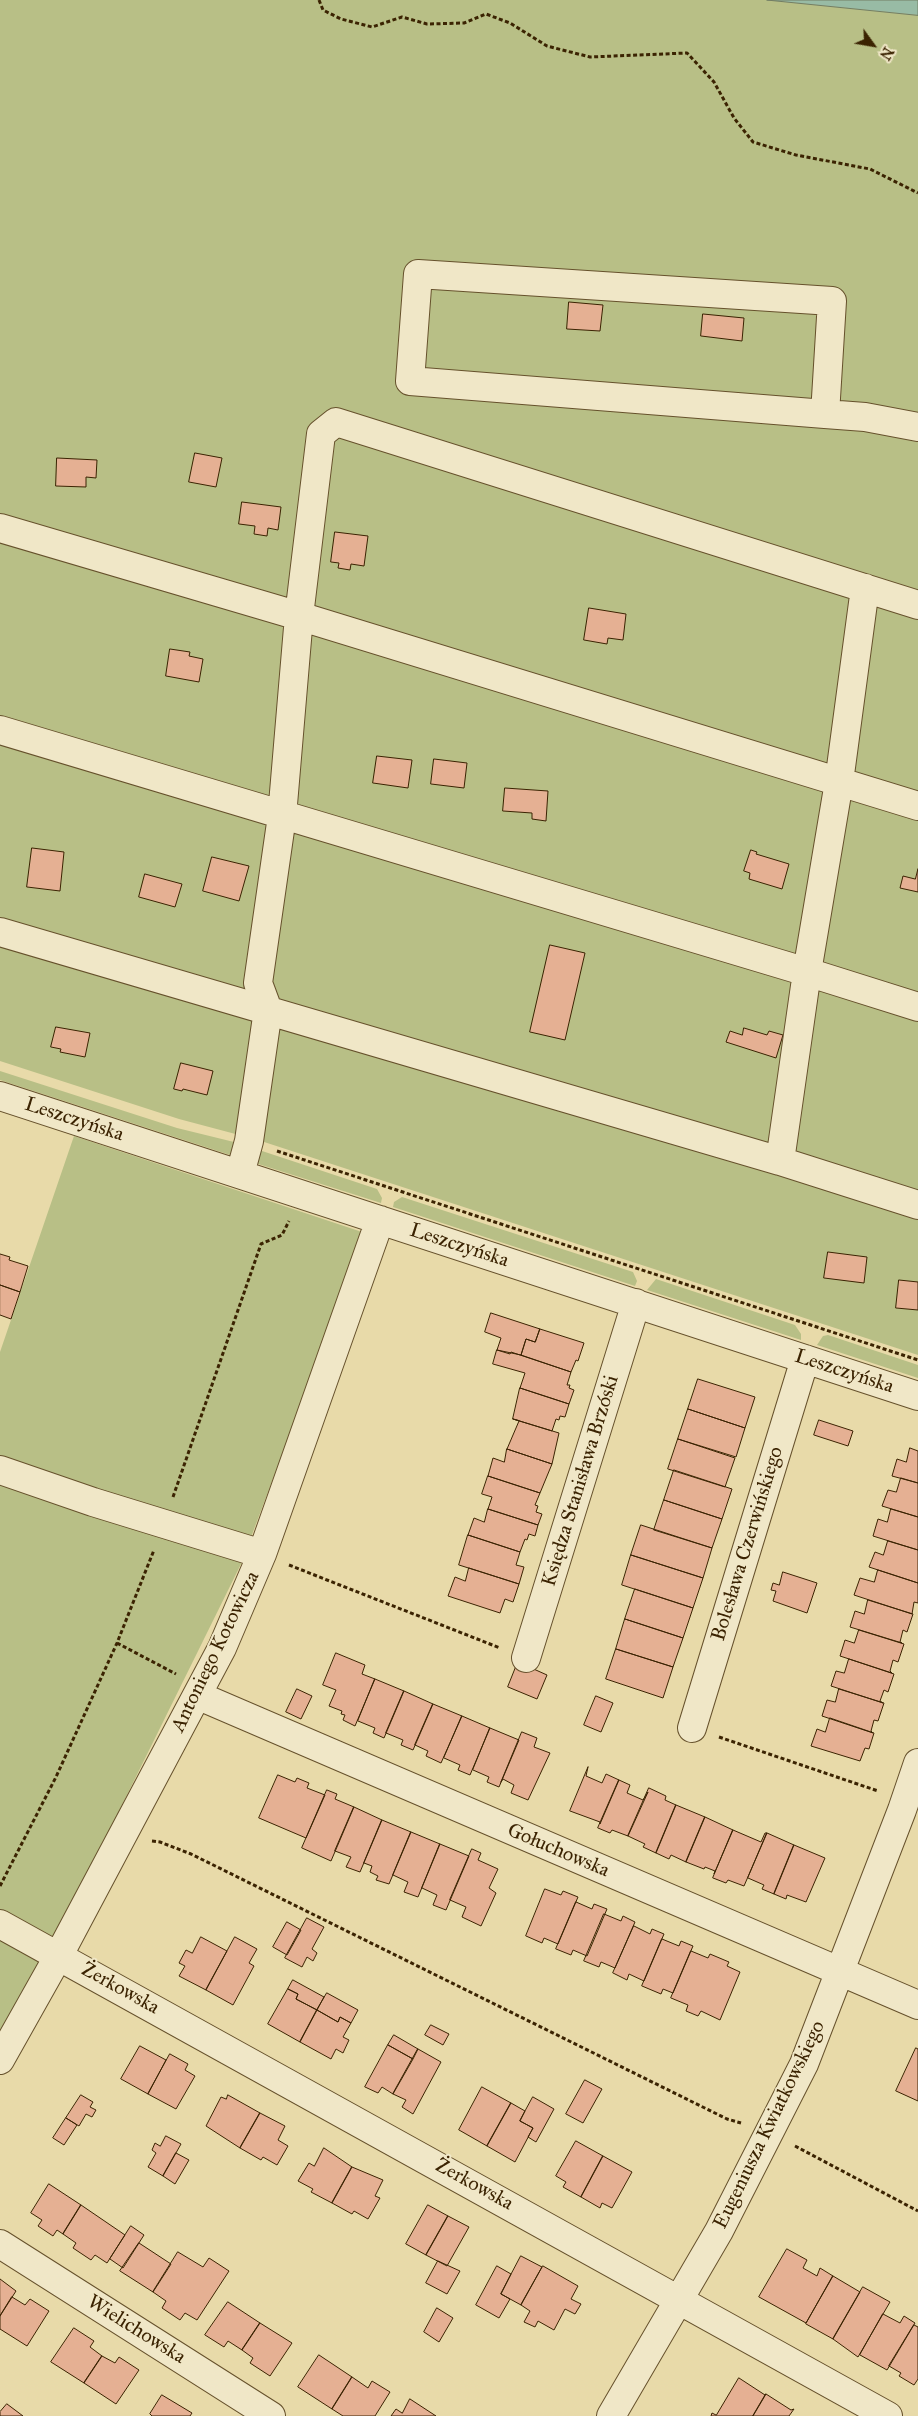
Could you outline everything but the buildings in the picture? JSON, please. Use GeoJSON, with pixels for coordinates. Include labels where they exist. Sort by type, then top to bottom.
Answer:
{"type":"FeatureCollection","features":[{"type":"Feature","properties":{"kind":"street"},"geometry":{"type":"LineString","coordinates":[[825,414],[832,301],[418,274],[410,380],[825,414],[865,417],[918,427]]}},
{"type":"Feature","properties":{"kind":"street"},"geometry":{"type":"LineString","coordinates":[[240,1174],[249,1141],[268,1010],[258,983],[282,816],[299,616],[321,434],[336,422],[918,605]]}},
{"type":"Feature","properties":{"kind":"street"},"geometry":{"type":"LineString","coordinates":[[0,528],[299,616],[918,806]]}},
{"type":"Feature","properties":{"kind":"street"},"geometry":{"type":"LineString","coordinates":[[780,1161],[807,972],[839,782],[865,588]]}},
{"type":"Feature","properties":{"kind":"street"},"geometry":{"type":"LineString","coordinates":[[0,730],[918,1007]]}},
{"type":"Feature","properties":{"kind":"street"},"geometry":{"type":"LineString","coordinates":[[0,932],[780,1161],[918,1205]]}},
{"type":"Feature","properties":{"kind":"street","name":"Leszczyńska"},"geometry":{"type":"LineString","coordinates":[[0,1096],[918,1396]]}},
{"type":"Feature","properties":{"kind":"street","name":"Antoniego Kotowicza"},"geometry":{"type":"LineString","coordinates":[[0,2060],[59,1955],[200,1692],[262,1554],[380,1220]]}},
{"type":"Feature","properties":{"kind":"street","name":"Księdza Stanisława Brzóski"},"geometry":{"type":"LineString","coordinates":[[526,1658],[636,1303]]}},
{"type":"Feature","properties":{"kind":"street","name":"Bolesława Czerwińskiego"},"geometry":{"type":"LineString","coordinates":[[692,1728],[805,1359]]}},
{"type":"Feature","properties":{"kind":"street"},"geometry":{"type":"LineString","coordinates":[[0,1470],[93,1502],[262,1554]]}},
{"type":"Feature","properties":{"kind":"street","name":"Gołuchowska"},"geometry":{"type":"LineString","coordinates":[[200,1692],[918,2005]]}},
{"type":"Feature","properties":{"kind":"street","name":"Eugeniusza Kwiatkowskiego"},"geometry":{"type":"LineString","coordinates":[[611,2416],[719,2231],[804,2064],[906,1801],[918,1763]]}},
{"type":"Feature","properties":{"kind":"street","name":"Żerkowska"},"geometry":{"type":"LineString","coordinates":[[0,1924],[888,2416]]}},
{"type":"Feature","properties":{"kind":"street","name":"Wielichowska"},"geometry":{"type":"LineString","coordinates":[[0,2244],[271,2416]]}},
{"type":"Feature","properties":{"kind":"path"},"geometry":{"type":"LineString","coordinates":[[319,0],[322,10],[341,19],[372,27],[402,17],[427,24],[464,23],[486,14],[510,23],[547,46],[590,57],[687,52],[714,82],[734,118],[754,142],[796,155],[870,169],[918,193]]}},
{"type":"Feature","properties":{"kind":"path"},"geometry":{"type":"LineString","coordinates":[[249,1141],[918,1360]]}},
{"type":"Feature","properties":{"kind":"path"},"geometry":{"type":"LineString","coordinates":[[262,1554],[526,1658]]}},
{"type":"Feature","properties":{"kind":"path"},"geometry":{"type":"LineString","coordinates":[[117,1643],[200,1692]]}},
{"type":"Feature","properties":{"kind":"path"},"geometry":{"type":"LineString","coordinates":[[692,1728],[906,1801]]}},
{"type":"Feature","properties":{"kind":"path"},"geometry":{"type":"LineString","coordinates":[[120,1840],[160,1842],[191,1854],[728,2119],[770,2132],[918,2212]]}},
{"type":"Feature","properties":{"kind":"green space"},"geometry":{"type":"Polygon","coordinates":[[[0,0],[918,0],[918,1355],[258,1140],[179,1119],[0,1061],[0,0]]]}},
{"type":"Feature","properties":{"kind":"green space"},"geometry":{"type":"Polygon","coordinates":[[[0,1071],[177,1128],[234,1142],[230,1155],[0,1080],[0,1071]]]}},
{"type":"Feature","properties":{"kind":"green space"},"geometry":{"type":"Polygon","coordinates":[[[74,1136],[365,1233],[241,1564],[46,1959],[0,2035],[0,1352],[74,1136]]]}},
{"type":"Feature","properties":{"kind":"green space"},"geometry":{"type":"Polygon","coordinates":[[[256,1149],[377,1189],[382,1198],[381,1203],[252,1162],[256,1149]]]}},
{"type":"Feature","properties":{"kind":"green space"},"geometry":{"type":"Polygon","coordinates":[[[402,1197],[633,1272],[637,1281],[635,1286],[393,1207],[394,1202],[402,1197]]]}},
{"type":"Feature","properties":{"kind":"green space"},"geometry":{"type":"Polygon","coordinates":[[[656,1279],[795,1325],[801,1334],[801,1340],[647,1290],[656,1279]]]}},
{"type":"Feature","properties":{"kind":"green space"},"geometry":{"type":"Polygon","coordinates":[[[828,1335],[918,1365],[918,1378],[817,1345],[823,1336],[828,1335]]]}},
{"type":"Feature","properties":{"kind":"shaded area"},"geometry":{"type":"Polygon","coordinates":[[[767,0],[918,0],[918,15],[767,0]]]}}]}
